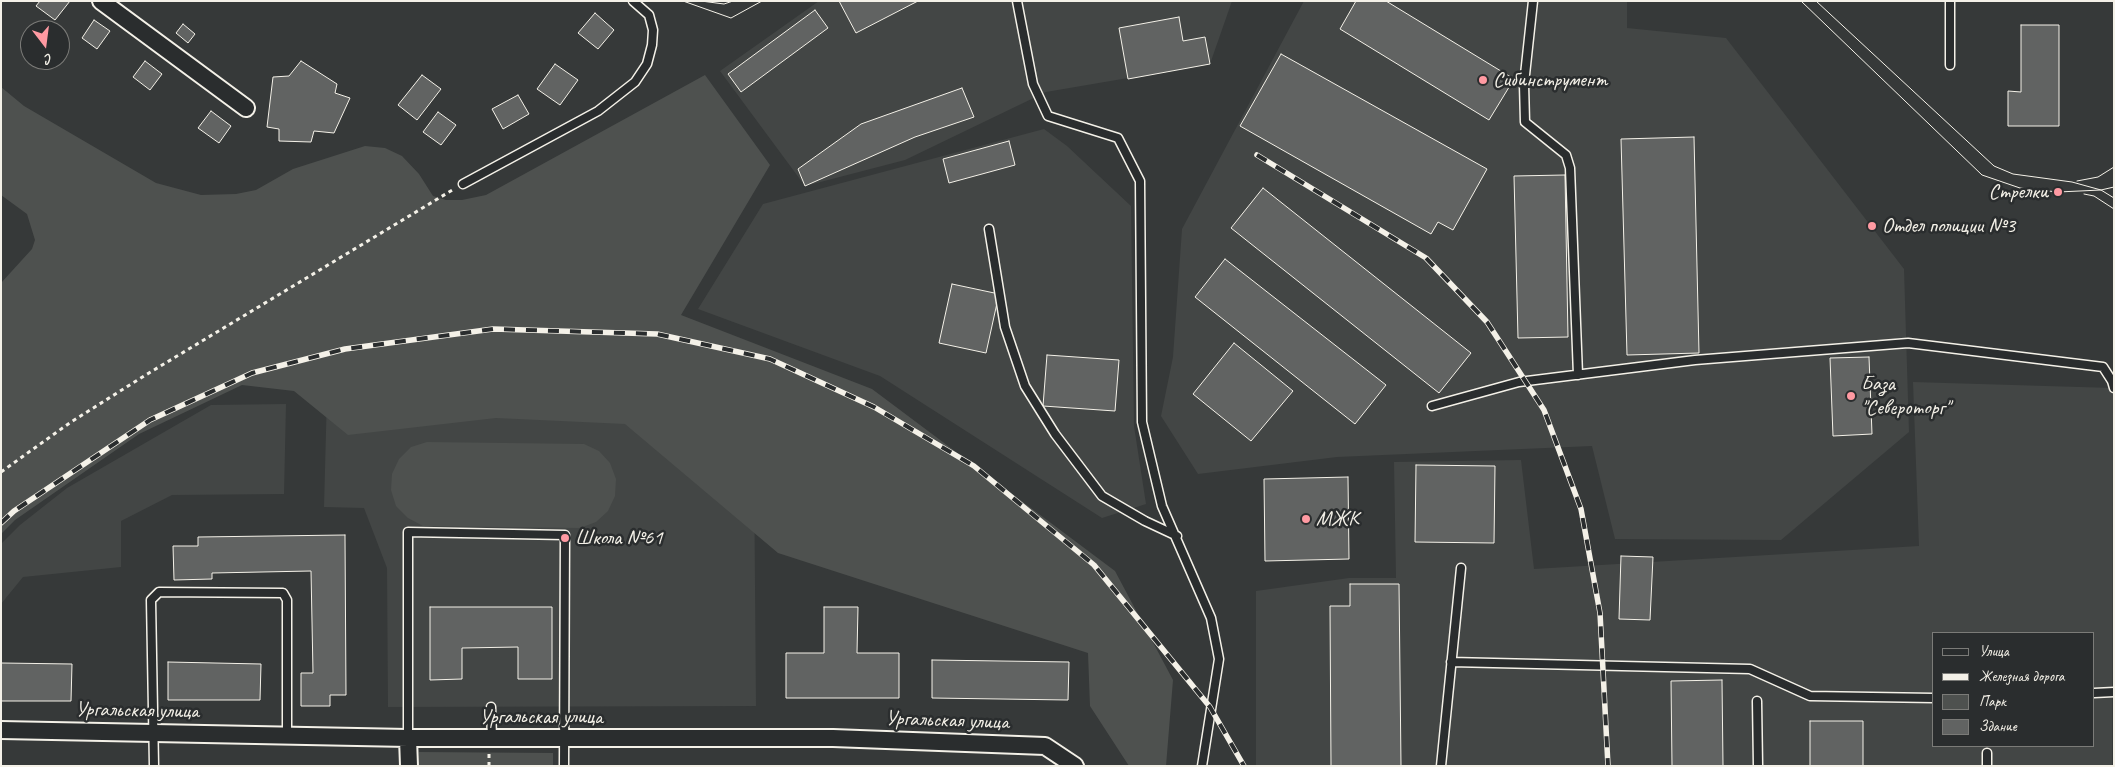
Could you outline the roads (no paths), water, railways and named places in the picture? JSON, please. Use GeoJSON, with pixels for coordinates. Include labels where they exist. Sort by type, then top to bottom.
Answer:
{"type":"FeatureCollection","features":[{"type":"Feature","properties":{"kind":"street"},"geometry":{"type":"LineString","coordinates":[[101,1],[246,108]]}},
{"type":"Feature","properties":{"kind":"street","name":"Ургальская улица"},"geometry":{"type":"LineString","coordinates":[[1,730],[408,738],[833,738],[1045,746],[1075,766]]}},
{"type":"Feature","properties":{"kind":"street"},"geometry":{"type":"LineString","coordinates":[[408,738],[409,766]]}},
{"type":"Feature","properties":{"kind":"lane"},"geometry":{"type":"LineString","coordinates":[[463,184],[598,111],[635,82],[647,64],[653,30],[649,15],[633,1]]}},
{"type":"Feature","properties":{"kind":"lane"},"geometry":{"type":"LineString","coordinates":[[1017,1],[1034,84],[1048,116],[1118,138],[1140,181],[1142,422],[1162,506],[1178,536],[1211,618],[1219,659],[1202,766]]}},
{"type":"Feature","properties":{"kind":"lane"},"geometry":{"type":"LineString","coordinates":[[1533,1],[1524,84],[1525,122],[1566,155],[1570,168],[1578,375]]}},
{"type":"Feature","properties":{"kind":"lane"},"geometry":{"type":"LineString","coordinates":[[1950,1],[1950,66]]}},
{"type":"Feature","properties":{"kind":"lane"},"geometry":{"type":"LineString","coordinates":[[990,229],[1005,328],[1025,386],[1055,434],[1102,496],[1178,536]]}},
{"type":"Feature","properties":{"kind":"lane"},"geometry":{"type":"LineString","coordinates":[[1432,406],[1520,382],[1695,360],[1908,343],[2103,367],[2114,388]]}},
{"type":"Feature","properties":{"kind":"lane"},"geometry":{"type":"LineString","coordinates":[[408,738],[408,532],[565,535],[564,766]]}},
{"type":"Feature","properties":{"kind":"lane"},"geometry":{"type":"LineString","coordinates":[[1441,766],[1461,568]]}},
{"type":"Feature","properties":{"kind":"lane"},"geometry":{"type":"LineString","coordinates":[[154,766],[153,596],[159,592],[279,591],[283,593],[287,600],[286,735]]}},
{"type":"Feature","properties":{"kind":"lane"},"geometry":{"type":"LineString","coordinates":[[1451,662],[1750,669],[1810,696],[1932,698]]}},
{"type":"Feature","properties":{"kind":"lane"},"geometry":{"type":"LineString","coordinates":[[2095,693],[2114,692]]}},
{"type":"Feature","properties":{"kind":"lane"},"geometry":{"type":"LineString","coordinates":[[1758,701],[1758,766]]}},
{"type":"Feature","properties":{"kind":"lane"},"geometry":{"type":"LineString","coordinates":[[491,706],[492,738]]}},
{"type":"Feature","properties":{"kind":"lane"},"geometry":{"type":"LineString","coordinates":[[1987,753],[1987,766]]}},
{"type":"Feature","properties":{"kind":"tram line"},"geometry":{"type":"LineString","coordinates":[[683,1],[731,18],[762,1]]}},
{"type":"Feature","properties":{"kind":"tram line"},"geometry":{"type":"LineString","coordinates":[[701,1],[724,4],[733,1]]}},
{"type":"Feature","properties":{"kind":"tram line"},"geometry":{"type":"LineString","coordinates":[[1801,1],[1982,175],[2020,188],[2058,192],[2101,190],[2114,187]]}},
{"type":"Feature","properties":{"kind":"tram line"},"geometry":{"type":"LineString","coordinates":[[1816,1],[1994,166],[2013,174],[2072,182],[2101,190],[2114,198]]}},
{"type":"Feature","properties":{"kind":"tram line"},"geometry":{"type":"LineString","coordinates":[[2077,181],[2098,177],[2114,167]]}},
{"type":"Feature","properties":{"kind":"tram line"},"geometry":{"type":"LineString","coordinates":[[2084,194],[2094,196],[2114,209]]}},
{"type":"Feature","properties":{"kind":"railway"},"geometry":{"type":"LineString","coordinates":[[1257,155],[1426,258],[1487,322],[1544,410],[1581,509],[1600,613],[1608,766]]}},
{"type":"Feature","properties":{"kind":"railway"},"geometry":{"type":"LineString","coordinates":[[1,523],[14,511],[150,420],[252,373],[345,349],[493,329],[657,334],[770,359],[874,407],[974,466],[1094,565],[1210,707],[1244,766]]}},
{"type":"Feature","properties":{"kind":"place","name":"Сибинструмент"},"geometry":{"type":"Point","coordinates":[1483,80]}},
{"type":"Feature","properties":{"kind":"place","name":"Стрелки"},"geometry":{"type":"Point","coordinates":[2058,192]}},
{"type":"Feature","properties":{"kind":"place","name":"Отдел полиции №3"},"geometry":{"type":"Point","coordinates":[1872,226]}},
{"type":"Feature","properties":{"kind":"place","name":"База \"Североторг\""},"geometry":{"type":"Point","coordinates":[1851,396]}},
{"type":"Feature","properties":{"kind":"place","name":"МЖК"},"geometry":{"type":"Point","coordinates":[1306,519]}},
{"type":"Feature","properties":{"kind":"place","name":"Школа №61"},"geometry":{"type":"Point","coordinates":[565,538]}}]}
